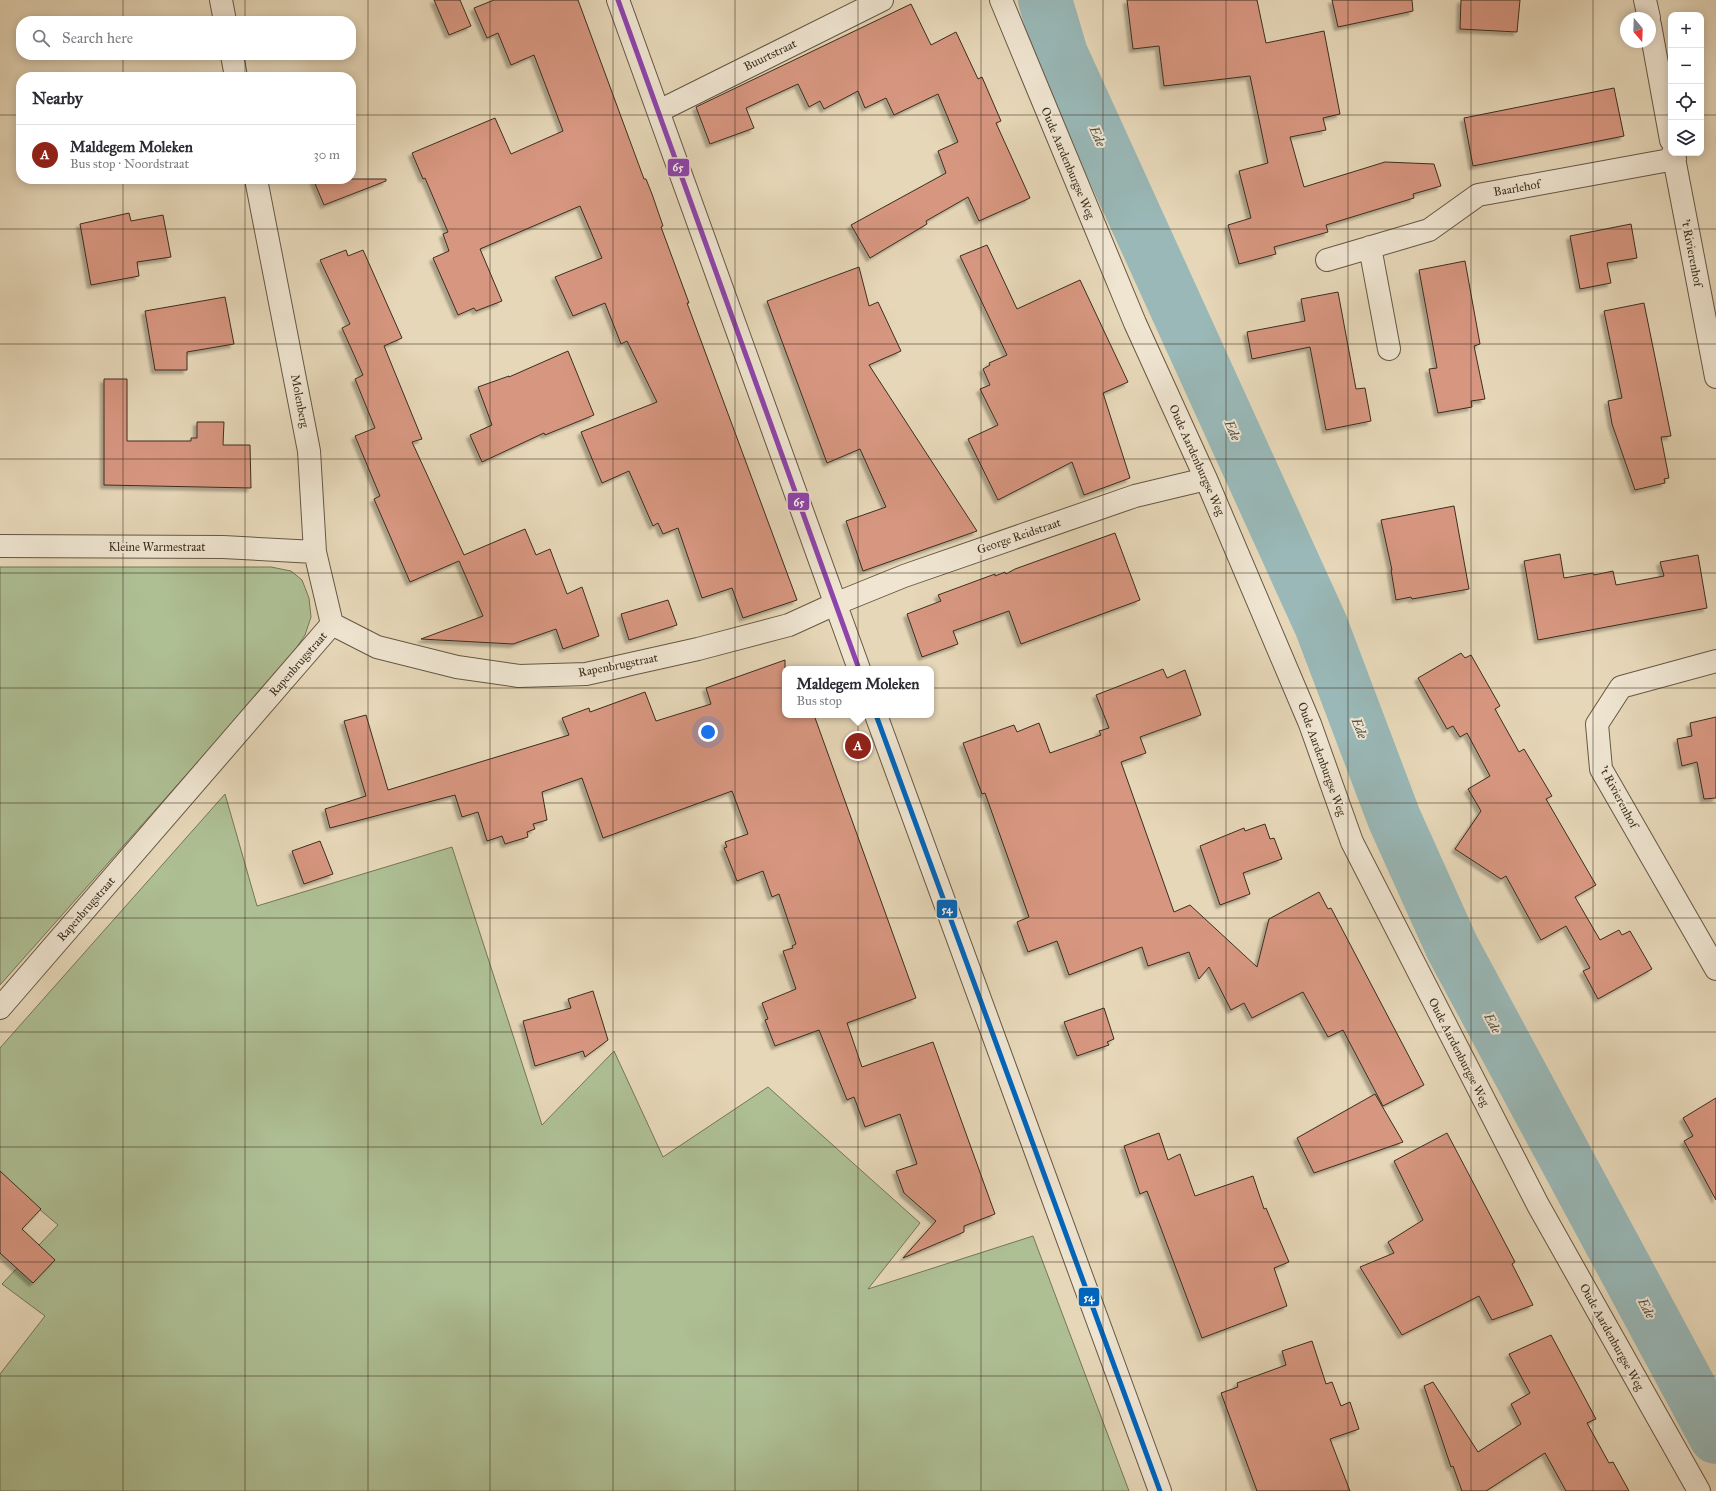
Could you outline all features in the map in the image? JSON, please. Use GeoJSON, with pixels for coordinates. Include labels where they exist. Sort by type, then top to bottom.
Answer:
{"type":"FeatureCollection","features":[{"type":"Feature","properties":{"kind":"street"},"geometry":{"type":"LineString","coordinates":[[221,0],[224,16]]}},
{"type":"Feature","properties":{"kind":"street"},"geometry":{"type":"LineString","coordinates":[[618,0],[858,666]]}},
{"type":"Feature","properties":{"kind":"street","name":"Buurtstraat"},"geometry":{"type":"LineString","coordinates":[[659,111],[882,0]]}},
{"type":"Feature","properties":{"kind":"street","name":"Oude Aardenburgse Weg"},"geometry":{"type":"LineString","coordinates":[[1001,0],[1135,323],[1206,479],[1310,724],[1352,842],[1538,1205],[1699,1491]]}},
{"type":"Feature","properties":{"kind":"street"},"geometry":{"type":"LineString","coordinates":[[1645,0],[1648,12]]}},
{"type":"Feature","properties":{"kind":"street","name":"'t Rivierenhof"},"geometry":{"type":"LineString","coordinates":[[1654,48],[1668,124]]}},
{"type":"Feature","properties":{"kind":"street"},"geometry":{"type":"LineString","coordinates":[[233,60],[235,72]]}},
{"type":"Feature","properties":{"kind":"street","name":"Baarlehof"},"geometry":{"type":"LineString","coordinates":[[1327,260],[1429,230],[1478,196],[1668,152]]}},
{"type":"Feature","properties":{"kind":"street","name":"'t Rivierenhof"},"geometry":{"type":"LineString","coordinates":[[1674,156],[1716,377]]}},
{"type":"Feature","properties":{"kind":"street","name":"Molenberg"},"geometry":{"type":"LineString","coordinates":[[257,184],[309,450],[315,552],[332,624]]}},
{"type":"Feature","properties":{"kind":"street"},"geometry":{"type":"LineString","coordinates":[[1370,247],[1389,348]]}},
{"type":"Feature","properties":{"kind":"street","name":"George Reidstraat"},"geometry":{"type":"LineString","coordinates":[[835,604],[904,576],[1136,496],[1206,479]]}},
{"type":"Feature","properties":{"kind":"street","name":"Kleine Warmestraat"},"geometry":{"type":"LineString","coordinates":[[0,546],[223,547],[315,552]]}},
{"type":"Feature","properties":{"kind":"street","name":"Rapenbrugstraat"},"geometry":{"type":"LineString","coordinates":[[0,1008],[332,624],[378,647],[457,667],[519,676],[586,674],[698,649],[789,625],[835,604]]}},
{"type":"Feature","properties":{"kind":"street","name":"'t Rivierenhof"},"geometry":{"type":"LineString","coordinates":[[1716,661],[1621,686],[1597,724],[1601,769],[1716,969]]}},
{"type":"Feature","properties":{"kind":"street"},"geometry":{"type":"LineString","coordinates":[[877,718],[1160,1491]]}},
{"type":"Feature","properties":{"kind":"green space"},"geometry":{"type":"Polygon","coordinates":[[[0,567],[271,567],[291,571],[302,580],[309,598],[311,617],[305,635],[288,660],[0,985],[0,567]]]}},
{"type":"Feature","properties":{"kind":"green space"},"geometry":{"type":"Polygon","coordinates":[[[225,794],[257,906],[452,847],[542,1125],[614,1051],[663,1157],[768,1087],[920,1223],[868,1289],[1033,1236],[1129,1491],[0,1491],[0,1374],[45,1316],[2,1284],[58,1225],[0,1176],[0,1048],[225,794]]]}},
{"type":"Feature","properties":{"kind":"building"},"geometry":{"type":"Polygon","coordinates":[[[434,0],[460,0],[471,26],[449,35],[434,0]]]}},
{"type":"Feature","properties":{"kind":"building"},"geometry":{"type":"Polygon","coordinates":[[[494,0],[578,0],[644,179],[646,179],[652,194],[663,226],[661,227],[689,303],[687,303],[797,600],[743,618],[732,588],[702,598],[678,528],[663,534],[658,523],[653,526],[629,471],[602,483],[581,432],[657,402],[627,341],[621,344],[605,303],[573,316],[555,277],[602,258],[580,206],[480,249],[502,301],[476,311],[474,308],[458,315],[433,258],[449,251],[443,234],[448,232],[425,178],[423,179],[412,153],[495,118],[511,154],[563,131],[534,55],[511,65],[498,33],[487,38],[474,8],[494,0]]]}},
{"type":"Feature","properties":{"kind":"building"},"geometry":{"type":"Polygon","coordinates":[[[1127,0],[1257,0],[1266,43],[1324,31],[1340,114],[1323,118],[1326,130],[1290,137],[1304,187],[1385,162],[1434,164],[1441,186],[1413,194],[1414,198],[1326,225],[1328,232],[1274,247],[1276,254],[1239,264],[1228,225],[1251,218],[1239,171],[1268,163],[1250,76],[1164,86],[1159,46],[1133,49],[1127,0]]]}},
{"type":"Feature","properties":{"kind":"building"},"geometry":{"type":"Polygon","coordinates":[[[1332,0],[1412,0],[1413,11],[1338,27],[1332,0]]]}},
{"type":"Feature","properties":{"kind":"building"},"geometry":{"type":"Polygon","coordinates":[[[1461,0],[1520,0],[1517,32],[1460,29],[1461,0]]]}},
{"type":"Feature","properties":{"kind":"building"},"geometry":{"type":"Polygon","coordinates":[[[911,4],[931,45],[956,32],[978,79],[982,77],[1001,121],[996,123],[1030,198],[979,221],[968,197],[926,221],[927,224],[870,258],[851,225],[946,173],[938,151],[958,142],[938,94],[894,115],[886,98],[865,108],[858,91],[824,109],[820,101],[809,107],[798,84],[746,108],[754,128],[710,144],[696,107],[911,4]]]}},
{"type":"Feature","properties":{"kind":"building"},"geometry":{"type":"Polygon","coordinates":[[[1614,88],[1624,136],[1473,166],[1464,118],[1614,88]]]}},
{"type":"Feature","properties":{"kind":"building"},"geometry":{"type":"Polygon","coordinates":[[[356,179],[386,179],[386,181],[324,205],[315,184],[356,184],[356,179]]]}},
{"type":"Feature","properties":{"kind":"building"},"geometry":{"type":"Polygon","coordinates":[[[129,213],[131,221],[163,215],[171,257],[137,262],[139,276],[91,285],[80,224],[129,213]]]}},
{"type":"Feature","properties":{"kind":"building"},"geometry":{"type":"Polygon","coordinates":[[[1631,224],[1637,258],[1607,263],[1611,283],[1580,289],[1570,236],[1631,224]]]}},
{"type":"Feature","properties":{"kind":"building"},"geometry":{"type":"Polygon","coordinates":[[[987,245],[1017,309],[1080,280],[1128,382],[1103,393],[1130,478],[1084,495],[1072,462],[998,500],[968,439],[998,425],[980,389],[990,385],[983,369],[990,365],[989,363],[1007,355],[960,256],[987,245]]]}},
{"type":"Feature","properties":{"kind":"building"},"geometry":{"type":"Polygon","coordinates":[[[346,250],[348,256],[363,250],[402,338],[384,346],[422,439],[412,442],[464,555],[525,529],[536,555],[550,549],[567,594],[582,587],[599,636],[563,649],[556,629],[513,644],[421,639],[483,616],[459,561],[410,582],[374,499],[380,496],[355,436],[375,428],[355,379],[363,375],[342,328],[350,324],[320,260],[346,250]]]}},
{"type":"Feature","properties":{"kind":"building"},"geometry":{"type":"Polygon","coordinates":[[[1465,261],[1480,344],[1474,346],[1485,399],[1471,401],[1472,407],[1438,413],[1429,369],[1437,368],[1419,270],[1465,261]]]}},
{"type":"Feature","properties":{"kind":"building"},"geometry":{"type":"Polygon","coordinates":[[[859,267],[869,306],[878,302],[901,351],[869,365],[977,531],[863,571],[846,521],[886,507],[860,449],[827,463],[767,301],[859,267]]]}},
{"type":"Feature","properties":{"kind":"building"},"geometry":{"type":"Polygon","coordinates":[[[1338,292],[1356,389],[1365,388],[1371,421],[1326,430],[1310,347],[1252,359],[1247,332],[1305,321],[1301,299],[1338,292]]]}},
{"type":"Feature","properties":{"kind":"building"},"geometry":{"type":"Polygon","coordinates":[[[225,297],[234,344],[187,352],[187,370],[155,370],[145,311],[225,297]]]}},
{"type":"Feature","properties":{"kind":"building"},"geometry":{"type":"Polygon","coordinates":[[[1644,303],[1671,436],[1661,437],[1669,478],[1664,479],[1665,483],[1635,490],[1612,424],[1608,401],[1622,398],[1604,311],[1644,303]]]}},
{"type":"Feature","properties":{"kind":"building"},"geometry":{"type":"Polygon","coordinates":[[[568,351],[594,415],[545,435],[544,433],[482,462],[470,435],[492,425],[478,387],[509,377],[568,351]]]}},
{"type":"Feature","properties":{"kind":"building"},"geometry":{"type":"Polygon","coordinates":[[[104,379],[127,379],[127,441],[191,441],[191,438],[197,438],[197,422],[224,422],[223,445],[250,445],[251,488],[104,485],[104,379]]]}},
{"type":"Feature","properties":{"kind":"building"},"geometry":{"type":"Polygon","coordinates":[[[1454,506],[1469,589],[1412,599],[1411,597],[1396,600],[1392,570],[1381,520],[1454,506]]]}},
{"type":"Feature","properties":{"kind":"building"},"geometry":{"type":"Polygon","coordinates":[[[1115,533],[1140,600],[1021,644],[1009,611],[953,631],[958,644],[922,657],[907,614],[941,601],[938,595],[995,574],[995,576],[1005,572],[1006,574],[1015,569],[1115,533]]]}},
{"type":"Feature","properties":{"kind":"building"},"geometry":{"type":"Polygon","coordinates":[[[1560,554],[1564,578],[1593,573],[1594,575],[1613,571],[1616,585],[1664,576],[1660,562],[1698,555],[1707,608],[1538,640],[1524,561],[1560,554]]]}},
{"type":"Feature","properties":{"kind":"building"},"geometry":{"type":"Polygon","coordinates":[[[668,600],[677,625],[629,640],[621,614],[668,600]]]}},
{"type":"Feature","properties":{"kind":"building"},"geometry":{"type":"Polygon","coordinates":[[[1461,653],[1465,658],[1471,655],[1500,706],[1495,709],[1519,752],[1524,749],[1552,796],[1546,799],[1596,885],[1575,897],[1600,940],[1619,930],[1622,935],[1630,931],[1652,969],[1598,999],[1583,971],[1590,968],[1566,926],[1541,940],[1506,876],[1501,879],[1455,849],[1481,811],[1468,789],[1490,776],[1467,733],[1460,737],[1453,726],[1447,729],[1418,678],[1461,653]]]}},
{"type":"Feature","properties":{"kind":"building"},"geometry":{"type":"Polygon","coordinates":[[[785,660],[785,666],[782,666],[782,718],[815,718],[916,998],[847,1023],[862,1067],[933,1042],[995,1214],[964,1226],[964,1232],[903,1258],[936,1221],[904,1193],[896,1171],[917,1164],[900,1114],[865,1127],[854,1097],[847,1100],[819,1030],[775,1046],[765,1020],[768,1019],[762,1003],[796,989],[783,951],[793,948],[792,946],[796,944],[779,894],[772,897],[763,871],[737,881],[724,848],[727,847],[725,842],[748,834],[732,791],[603,838],[582,778],[542,792],[547,820],[533,824],[535,829],[527,832],[528,837],[505,844],[502,836],[487,841],[478,812],[462,817],[455,795],[330,828],[325,809],[366,796],[344,721],[366,715],[388,790],[569,735],[562,718],[589,708],[590,712],[645,692],[656,721],[711,704],[706,688],[785,660]]]}},
{"type":"Feature","properties":{"kind":"building"},"geometry":{"type":"Polygon","coordinates":[[[1163,669],[1167,678],[1185,670],[1201,715],[1140,737],[1146,753],[1121,762],[1174,912],[1190,905],[1257,967],[1269,919],[1319,892],[1328,909],[1331,908],[1424,1085],[1383,1106],[1343,1030],[1328,1037],[1303,992],[1252,1018],[1244,1003],[1231,1010],[1209,967],[1199,979],[1189,952],[1148,966],[1142,947],[1069,975],[1057,941],[1028,952],[1017,922],[1029,917],[985,793],[982,794],[963,743],[1014,725],[1017,732],[1039,723],[1050,753],[1101,735],[1099,731],[1109,728],[1096,695],[1163,669]]]}},
{"type":"Feature","properties":{"kind":"building"},"geometry":{"type":"Polygon","coordinates":[[[1716,717],[1716,798],[1704,799],[1697,762],[1682,766],[1677,739],[1692,736],[1690,723],[1716,717]]]}},
{"type":"Feature","properties":{"kind":"building"},"geometry":{"type":"Polygon","coordinates":[[[1265,824],[1270,839],[1274,838],[1282,859],[1243,873],[1250,894],[1220,905],[1200,846],[1244,828],[1245,831],[1265,824]]]}},
{"type":"Feature","properties":{"kind":"building"},"geometry":{"type":"Polygon","coordinates":[[[320,841],[333,874],[304,884],[292,851],[320,841]]]}},
{"type":"Feature","properties":{"kind":"building"},"geometry":{"type":"Polygon","coordinates":[[[593,991],[608,1040],[585,1057],[583,1051],[535,1066],[523,1021],[571,1008],[568,999],[593,991]]]}},
{"type":"Feature","properties":{"kind":"building"},"geometry":{"type":"Polygon","coordinates":[[[1104,1008],[1114,1039],[1107,1042],[1109,1045],[1077,1056],[1064,1022],[1104,1008]]]}},
{"type":"Feature","properties":{"kind":"building"},"geometry":{"type":"Polygon","coordinates":[[[1375,1094],[1403,1142],[1314,1173],[1297,1138],[1375,1094]]]}},
{"type":"Feature","properties":{"kind":"building"},"geometry":{"type":"Polygon","coordinates":[[[1716,1098],[1716,1200],[1684,1141],[1693,1136],[1683,1118],[1716,1098]]]}},
{"type":"Feature","properties":{"kind":"building"},"geometry":{"type":"Polygon","coordinates":[[[1159,1133],[1168,1160],[1180,1154],[1195,1196],[1253,1176],[1264,1209],[1266,1208],[1289,1262],[1274,1268],[1287,1306],[1202,1338],[1147,1191],[1140,1194],[1124,1146],[1159,1133]]]}},
{"type":"Feature","properties":{"kind":"building"},"geometry":{"type":"Polygon","coordinates":[[[1447,1133],[1515,1262],[1512,1264],[1533,1305],[1492,1320],[1479,1296],[1402,1335],[1360,1267],[1394,1253],[1388,1242],[1423,1220],[1394,1161],[1447,1133]]]}},
{"type":"Feature","properties":{"kind":"building"},"geometry":{"type":"Polygon","coordinates":[[[0,1171],[41,1209],[22,1229],[55,1260],[33,1283],[0,1253],[0,1171]]]}},
{"type":"Feature","properties":{"kind":"building"},"geometry":{"type":"Polygon","coordinates":[[[1551,1335],[1596,1419],[1587,1423],[1609,1463],[1613,1462],[1629,1491],[1566,1491],[1545,1453],[1486,1491],[1462,1491],[1453,1466],[1451,1467],[1424,1386],[1433,1382],[1478,1452],[1521,1424],[1511,1404],[1530,1393],[1509,1354],[1551,1335]]]}},
{"type":"Feature","properties":{"kind":"building"},"geometry":{"type":"Polygon","coordinates":[[[1312,1341],[1326,1384],[1332,1382],[1341,1406],[1350,1402],[1359,1429],[1330,1439],[1350,1491],[1257,1491],[1221,1393],[1238,1387],[1237,1383],[1286,1365],[1282,1351],[1312,1341]]]}},
{"type":"Feature","properties":{"kind":"waterway","name":"Ede"},"geometry":{"type":"LineString","coordinates":[[1045,0],[1061,54],[1321,625],[1394,818],[1452,947],[1716,1437]]}},
{"type":"Feature","properties":{"kind":"transit line","name":"65"},"geometry":{"type":"LineString","coordinates":[[618,0],[858,666]]}},
{"type":"Feature","properties":{"kind":"transit line","name":"54"},"geometry":{"type":"LineString","coordinates":[[877,718],[1160,1491]]}},
{"type":"Feature","properties":{"kind":"place","name":"Maldegem Moleken"},"geometry":{"type":"Point","coordinates":[858,746]}}]}
